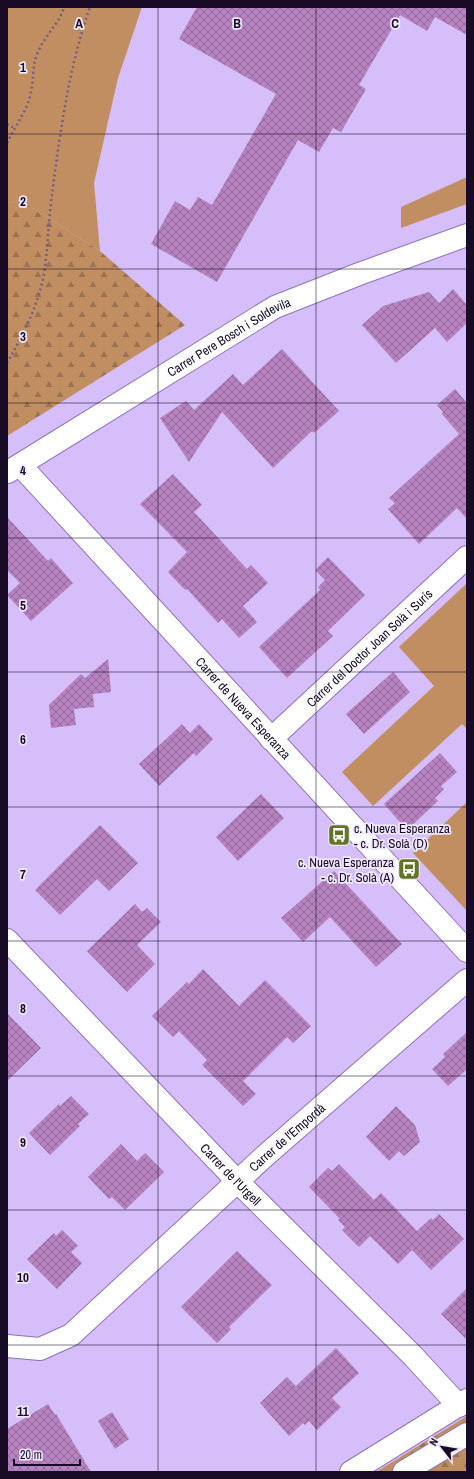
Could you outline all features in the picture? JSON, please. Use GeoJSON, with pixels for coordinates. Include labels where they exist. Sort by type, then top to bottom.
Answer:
{"type":"FeatureCollection","features":[{"type":"Feature","properties":{"kind":"street","name":"Carrer Pere Bosch i Soldevila"},"geometry":{"type":"LineString","coordinates":[[13,469],[275,307],[359,274],[467,235]]}},
{"type":"Feature","properties":{"kind":"street","name":"Carrer de Nueva Esperanza"},"geometry":{"type":"LineString","coordinates":[[13,469],[271,739],[467,951]]}},
{"type":"Feature","properties":{"kind":"street","name":"Carrer del Doctor Joan Solà i Surís"},"geometry":{"type":"LineString","coordinates":[[271,739],[467,557]]}},
{"type":"Feature","properties":{"kind":"street","name":"Carrer de l'Urgell"},"geometry":{"type":"LineString","coordinates":[[7,940],[237,1181],[463,1403]]}},
{"type":"Feature","properties":{"kind":"street","name":"Carrer de l'Empordà"},"geometry":{"type":"LineString","coordinates":[[7,1346],[40,1349],[71,1335],[237,1181],[467,980]]}},
{"type":"Feature","properties":{"kind":"street"},"geometry":{"type":"LineString","coordinates":[[351,1472],[463,1403]]}},
{"type":"Feature","properties":{"kind":"street"},"geometry":{"type":"LineString","coordinates":[[404,1472],[467,1434]]}},
{"type":"Feature","properties":{"kind":"path"},"geometry":{"type":"LineString","coordinates":[[7,143],[24,111],[31,93],[34,67],[39,49],[62,14],[64,7]]}},
{"type":"Feature","properties":{"kind":"path"},"geometry":{"type":"LineString","coordinates":[[7,363],[35,307],[43,279],[49,213],[59,141],[69,86],[90,7]]}},
{"type":"Feature","properties":{"kind":"path"},"geometry":{"type":"LineString","coordinates":[[7,124],[14,128]]}},
{"type":"Feature","properties":{"kind":"green space"},"geometry":{"type":"Polygon","coordinates":[[[7,7],[142,7],[118,78],[94,183],[100,251],[20,200],[7,203],[7,7]]]}},
{"type":"Feature","properties":{"kind":"green space"},"geometry":{"type":"Polygon","coordinates":[[[467,177],[467,204],[401,228],[401,207],[467,177]]]}},
{"type":"Feature","properties":{"kind":"green space"},"geometry":{"type":"Polygon","coordinates":[[[20,200],[100,251],[185,325],[7,436],[7,203],[20,200]]]}},
{"type":"Feature","properties":{"kind":"green space"},"geometry":{"type":"Polygon","coordinates":[[[467,583],[467,729],[462,724],[373,806],[342,772],[434,686],[399,647],[467,583]]]}},
{"type":"Feature","properties":{"kind":"green space"},"geometry":{"type":"Polygon","coordinates":[[[467,802],[467,911],[413,853],[467,802]]]}},
{"type":"Feature","properties":{"kind":"green space"},"geometry":{"type":"Polygon","coordinates":[[[467,1416],[467,1472],[376,1472],[467,1416]]]}},
{"type":"Feature","properties":{"kind":"building"},"geometry":{"type":"Polygon","coordinates":[[[197,7],[467,7],[467,35],[435,17],[427,31],[400,15],[359,85],[366,89],[341,132],[333,128],[319,152],[298,140],[217,282],[151,244],[175,201],[190,210],[198,197],[212,205],[276,94],[179,39],[197,7]]]}},
{"type":"Feature","properties":{"kind":"building"},"geometry":{"type":"Polygon","coordinates":[[[453,289],[467,305],[467,323],[447,342],[435,328],[396,363],[362,325],[383,306],[429,292],[439,303],[453,289]]]}},
{"type":"Feature","properties":{"kind":"building"},"geometry":{"type":"Polygon","coordinates":[[[282,349],[339,411],[314,433],[312,431],[273,468],[222,412],[189,462],[160,418],[186,401],[194,410],[233,374],[243,385],[282,349]]]}},
{"type":"Feature","properties":{"kind":"building"},"geometry":{"type":"Polygon","coordinates":[[[455,389],[467,403],[467,519],[457,508],[419,544],[388,509],[395,503],[389,498],[459,434],[442,414],[443,412],[437,405],[455,389]]]}},
{"type":"Feature","properties":{"kind":"building"},"geometry":{"type":"Polygon","coordinates":[[[173,474],[202,505],[194,512],[247,569],[251,565],[268,583],[243,606],[257,622],[239,638],[222,619],[218,623],[187,589],[185,590],[168,572],[187,552],[140,504],[173,474]]]}},
{"type":"Feature","properties":{"kind":"building"},"geometry":{"type":"Polygon","coordinates":[[[7,517],[48,561],[51,558],[73,583],[31,621],[7,595],[20,583],[7,570],[7,517]]]}},
{"type":"Feature","properties":{"kind":"building"},"geometry":{"type":"Polygon","coordinates":[[[328,557],[365,595],[328,631],[333,636],[287,678],[259,647],[320,590],[318,587],[325,580],[315,570],[328,557]]]}},
{"type":"Feature","properties":{"kind":"building"},"geometry":{"type":"Polygon","coordinates":[[[108,659],[111,692],[93,694],[94,707],[74,709],[76,725],[51,728],[49,705],[81,674],[85,678],[108,659]]]}},
{"type":"Feature","properties":{"kind":"building"},"geometry":{"type":"Polygon","coordinates":[[[393,672],[410,692],[364,734],[346,714],[393,672]]]}},
{"type":"Feature","properties":{"kind":"building"},"geometry":{"type":"Polygon","coordinates":[[[182,724],[190,733],[199,724],[213,739],[196,756],[194,753],[159,786],[139,764],[182,724]]]}},
{"type":"Feature","properties":{"kind":"building"},"geometry":{"type":"Polygon","coordinates":[[[440,753],[457,772],[441,786],[444,789],[435,798],[438,801],[407,830],[384,804],[440,753]]]}},
{"type":"Feature","properties":{"kind":"building"},"geometry":{"type":"Polygon","coordinates":[[[261,794],[284,818],[238,861],[216,837],[261,794]]]}},
{"type":"Feature","properties":{"kind":"building"},"geometry":{"type":"Polygon","coordinates":[[[100,825],[138,863],[109,891],[97,879],[60,915],[35,890],[100,825]]]}},
{"type":"Feature","properties":{"kind":"building"},"geometry":{"type":"Polygon","coordinates":[[[334,871],[402,944],[376,967],[330,917],[303,942],[281,918],[334,871]]]}},
{"type":"Feature","properties":{"kind":"building"},"geometry":{"type":"Polygon","coordinates":[[[135,904],[142,912],[147,908],[161,922],[137,945],[155,964],[127,992],[87,951],[135,904]]]}},
{"type":"Feature","properties":{"kind":"building"},"geometry":{"type":"Polygon","coordinates":[[[203,969],[239,1006],[265,980],[311,1026],[293,1043],[287,1037],[243,1081],[256,1094],[243,1106],[202,1065],[207,1060],[179,1031],[173,1037],[152,1016],[187,982],[189,984],[203,969]]]}},
{"type":"Feature","properties":{"kind":"building"},"geometry":{"type":"Polygon","coordinates":[[[7,1013],[41,1048],[7,1081],[7,1013]]]}},
{"type":"Feature","properties":{"kind":"building"},"geometry":{"type":"Polygon","coordinates":[[[467,1032],[467,1069],[448,1086],[432,1069],[445,1057],[443,1054],[467,1032]]]}},
{"type":"Feature","properties":{"kind":"building"},"geometry":{"type":"Polygon","coordinates":[[[71,1096],[89,1114],[78,1124],[80,1126],[50,1155],[29,1133],[59,1104],[60,1106],[71,1096]]]}},
{"type":"Feature","properties":{"kind":"building"},"geometry":{"type":"Polygon","coordinates":[[[396,1106],[415,1125],[420,1142],[404,1156],[399,1151],[389,1161],[366,1137],[396,1106]]]}},
{"type":"Feature","properties":{"kind":"building"},"geometry":{"type":"Polygon","coordinates":[[[121,1144],[137,1161],[145,1153],[164,1172],[125,1210],[112,1197],[109,1199],[88,1177],[121,1144]]]}},
{"type":"Feature","properties":{"kind":"building"},"geometry":{"type":"Polygon","coordinates":[[[339,1164],[374,1200],[381,1193],[417,1231],[431,1218],[433,1220],[439,1214],[464,1239],[431,1270],[412,1250],[398,1264],[370,1236],[359,1247],[342,1230],[345,1227],[338,1220],[340,1219],[309,1187],[328,1168],[332,1171],[339,1164]]]}},
{"type":"Feature","properties":{"kind":"building"},"geometry":{"type":"Polygon","coordinates":[[[62,1230],[78,1246],[71,1252],[82,1263],[57,1289],[27,1259],[54,1233],[56,1236],[62,1230]]]}},
{"type":"Feature","properties":{"kind":"building"},"geometry":{"type":"Polygon","coordinates":[[[237,1251],[272,1285],[229,1327],[231,1329],[217,1343],[181,1307],[237,1251]]]}},
{"type":"Feature","properties":{"kind":"building"},"geometry":{"type":"Polygon","coordinates":[[[467,1288],[467,1340],[441,1314],[467,1288]]]}},
{"type":"Feature","properties":{"kind":"building"},"geometry":{"type":"Polygon","coordinates":[[[336,1348],[359,1373],[332,1398],[341,1407],[317,1430],[309,1421],[305,1425],[303,1423],[289,1436],[260,1403],[287,1377],[296,1386],[336,1348]]]}},
{"type":"Feature","properties":{"kind":"building"},"geometry":{"type":"Polygon","coordinates":[[[48,1404],[55,1415],[56,1414],[91,1472],[7,1472],[7,1429],[48,1404]]]}},
{"type":"Feature","properties":{"kind":"building"},"geometry":{"type":"Polygon","coordinates":[[[112,1412],[129,1439],[115,1449],[98,1421],[112,1412]]]}},
{"type":"Feature","properties":{"kind":"place","name":"c. Nueva Esperanza - c. Dr. Solà (D)"},"geometry":{"type":"Point","coordinates":[339,835]}},
{"type":"Feature","properties":{"kind":"place","name":"c. Nueva Esperanza - c. Dr. Solà (A)"},"geometry":{"type":"Point","coordinates":[409,869]}}]}
